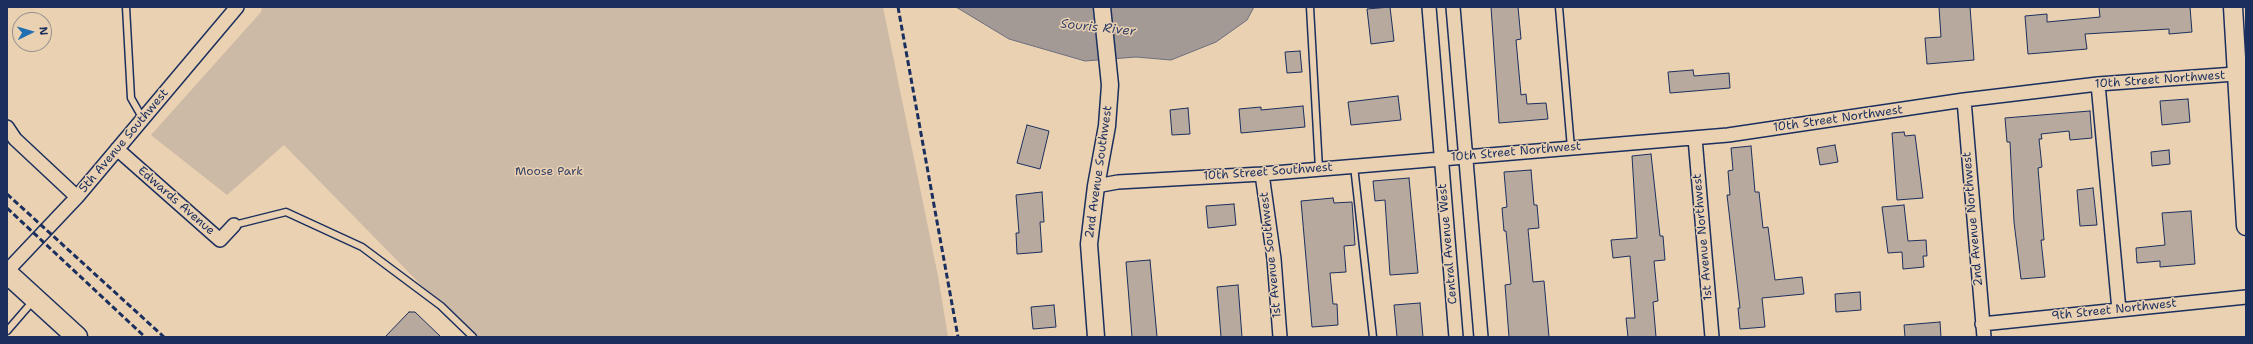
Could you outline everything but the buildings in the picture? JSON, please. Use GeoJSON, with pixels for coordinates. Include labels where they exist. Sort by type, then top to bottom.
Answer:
{"type":"FeatureCollection","features":[{"type":"Feature","properties":{"kind":"main road"},"geometry":{"type":"LineString","coordinates":[[2233,7],[2235,74],[2246,226]]}},
{"type":"Feature","properties":{"kind":"main road"},"geometry":{"type":"LineString","coordinates":[[7,272],[71,335]]}},
{"type":"Feature","properties":{"kind":"street","name":"5th Avenue Southwest"},"geometry":{"type":"LineString","coordinates":[[7,272],[77,197],[237,7]]}},
{"type":"Feature","properties":{"kind":"street","name":"2nd Avenue Southwest"},"geometry":{"type":"LineString","coordinates":[[1096,337],[1089,244],[1096,186],[1107,126],[1110,85],[1102,7]]}},
{"type":"Feature","properties":{"kind":"street","name":"Central Avenue West"},"geometry":{"type":"LineString","coordinates":[[1429,7],[1456,337]]}},
{"type":"Feature","properties":{"kind":"street"},"geometry":{"type":"LineString","coordinates":[[1453,7],[1481,337]]}},
{"type":"Feature","properties":{"kind":"street","name":"10th Street Northwest"},"geometry":{"type":"LineString","coordinates":[[1441,159],[1728,135],[1964,100],[2098,84],[2235,74]]}},
{"type":"Feature","properties":{"kind":"street"},"geometry":{"type":"LineString","coordinates":[[2098,84],[2119,310]]}},
{"type":"Feature","properties":{"kind":"street","name":"2nd Avenue Northwest"},"geometry":{"type":"LineString","coordinates":[[1964,100],[1983,330]]}},
{"type":"Feature","properties":{"kind":"street"},"geometry":{"type":"LineString","coordinates":[[7,127],[15,140],[77,197]]}},
{"type":"Feature","properties":{"kind":"street","name":"1st Avenue Northwest"},"geometry":{"type":"LineString","coordinates":[[1695,138],[1712,337]]}},
{"type":"Feature","properties":{"kind":"street","name":"Edwards Avenue"},"geometry":{"type":"LineString","coordinates":[[117,149],[220,240],[234,225]]}},
{"type":"Feature","properties":{"kind":"street","name":"10th Street Southwest"},"geometry":{"type":"LineString","coordinates":[[1096,186],[1118,182],[1262,174],[1441,159]]}},
{"type":"Feature","properties":{"kind":"street","name":"1st Avenue Southwest"},"geometry":{"type":"LineString","coordinates":[[1262,174],[1274,258],[1280,337]]}},
{"type":"Feature","properties":{"kind":"street","name":"9th Street Northwest"},"geometry":{"type":"LineString","coordinates":[[1983,330],[2119,310],[2246,297]]}},
{"type":"Feature","properties":{"kind":"lane"},"geometry":{"type":"LineString","coordinates":[[126,7],[131,98],[143,119]]}},
{"type":"Feature","properties":{"kind":"lane"},"geometry":{"type":"LineString","coordinates":[[1310,7],[1319,169]]}},
{"type":"Feature","properties":{"kind":"lane"},"geometry":{"type":"LineString","coordinates":[[1559,7],[1571,148]]}},
{"type":"Feature","properties":{"kind":"lane"},"geometry":{"type":"LineString","coordinates":[[1354,166],[1373,337]]}},
{"type":"Feature","properties":{"kind":"lane"},"geometry":{"type":"LineString","coordinates":[[234,225],[286,212],[362,247],[441,306],[473,337]]}},
{"type":"Feature","properties":{"kind":"lane"},"geometry":{"type":"LineString","coordinates":[[7,331],[35,298]]}},
{"type":"Feature","properties":{"kind":"green space","name":"Moose Park"},"geometry":{"type":"Polygon","coordinates":[[[262,7],[883,7],[938,276],[948,337],[472,337],[284,145],[227,195],[151,135],[261,12],[262,7]]]}},
{"type":"Feature","properties":{"kind":"water","name":"Souris River"},"geometry":{"type":"Polygon","coordinates":[[[956,7],[1254,7],[1247,20],[1216,42],[1171,60],[1136,57],[1085,61],[1009,39],[956,7]]]}},
{"type":"Feature","properties":{"kind":"railway"},"geometry":{"type":"LineString","coordinates":[[898,7],[958,337]]}},
{"type":"Feature","properties":{"kind":"railway"},"geometry":{"type":"LineString","coordinates":[[7,194],[164,337]]}},
{"type":"Feature","properties":{"kind":"railway"},"geometry":{"type":"LineString","coordinates":[[7,208],[145,337]]}}]}
